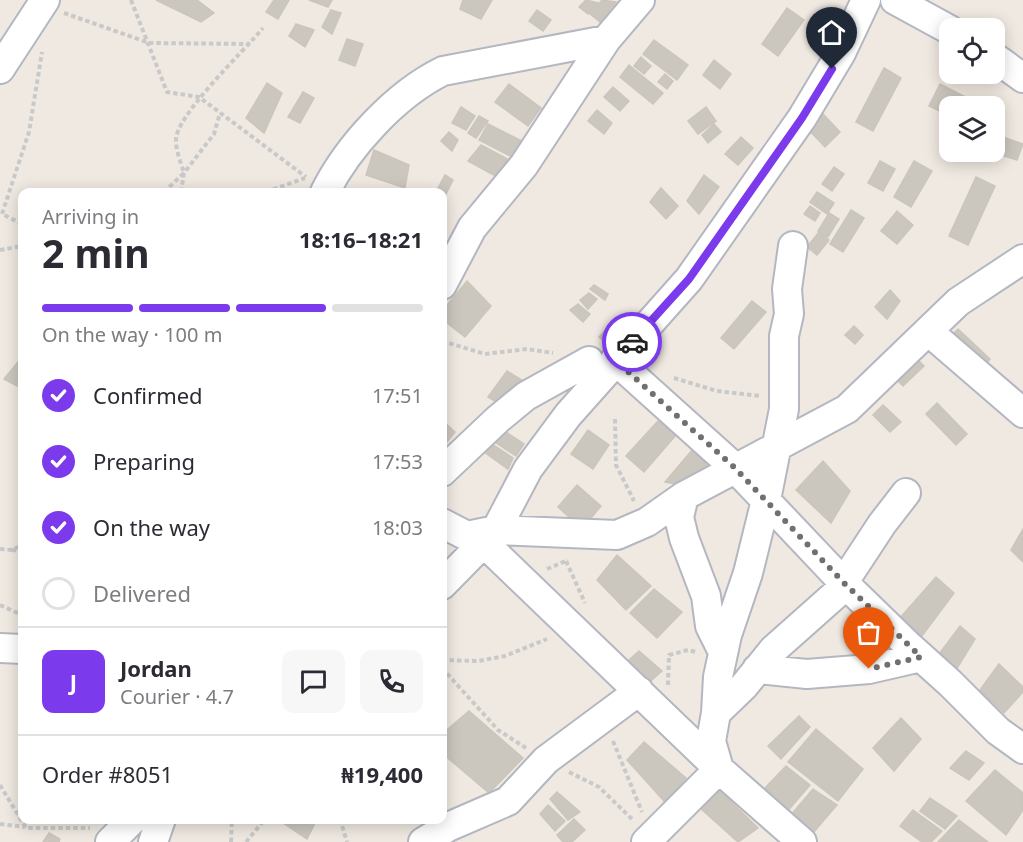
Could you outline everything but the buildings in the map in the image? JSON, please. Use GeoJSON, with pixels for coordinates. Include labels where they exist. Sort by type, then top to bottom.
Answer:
{"type":"FeatureCollection","features":[{"type":"Feature","properties":{"kind":"street"},"geometry":{"type":"LineString","coordinates":[[447,276],[472,228],[524,165],[606,40],[640,0]]}},
{"type":"Feature","properties":{"kind":"street"},"geometry":{"type":"LineString","coordinates":[[447,577],[473,533],[528,469],[568,416],[602,360],[689,279],[802,118],[841,53],[866,0]]}},
{"type":"Feature","properties":{"kind":"street"},"geometry":{"type":"LineString","coordinates":[[895,0],[939,24]]}},
{"type":"Feature","properties":{"kind":"street"},"geometry":{"type":"LineString","coordinates":[[0,69],[50,5]]}},
{"type":"Feature","properties":{"kind":"street"},"geometry":{"type":"LineString","coordinates":[[316,185],[407,92],[424,80],[443,71],[606,40]]}},
{"type":"Feature","properties":{"kind":"street"},"geometry":{"type":"LineString","coordinates":[[1005,65],[1023,78]]}},
{"type":"Feature","properties":{"kind":"street"},"geometry":{"type":"LineString","coordinates":[[719,769],[711,741],[716,714],[718,677],[766,500],[784,409],[783,336],[789,314],[787,289],[793,246]]}},
{"type":"Feature","properties":{"kind":"street"},"geometry":{"type":"LineString","coordinates":[[473,533],[617,535],[643,524],[684,496],[847,409],[975,288],[1023,259]]}},
{"type":"Feature","properties":{"kind":"street"},"geometry":{"type":"LineString","coordinates":[[928,331],[1023,413]]}},
{"type":"Feature","properties":{"kind":"street"},"geometry":{"type":"LineString","coordinates":[[602,360],[735,468],[843,582],[998,731],[1023,749]]}},
{"type":"Feature","properties":{"kind":"street"},"geometry":{"type":"LineString","coordinates":[[447,467],[526,396],[602,360]]}},
{"type":"Feature","properties":{"kind":"street"},"geometry":{"type":"LineString","coordinates":[[716,714],[773,650],[836,594],[882,524],[906,493]]}},
{"type":"Feature","properties":{"kind":"street"},"geometry":{"type":"LineString","coordinates":[[684,496],[679,517],[684,538],[706,596],[710,626],[723,652]]}},
{"type":"Feature","properties":{"kind":"street"},"geometry":{"type":"LineString","coordinates":[[473,533],[719,769],[802,842]]}},
{"type":"Feature","properties":{"kind":"street"},"geometry":{"type":"LineString","coordinates":[[0,648],[18,649]]}},
{"type":"Feature","properties":{"kind":"street"},"geometry":{"type":"LineString","coordinates":[[757,669],[807,674],[869,669],[921,657]]}},
{"type":"Feature","properties":{"kind":"street"},"geometry":{"type":"LineString","coordinates":[[423,842],[508,801],[546,760],[639,691]]}},
{"type":"Feature","properties":{"kind":"street"},"geometry":{"type":"LineString","coordinates":[[646,842],[719,769]]}},
{"type":"Feature","properties":{"kind":"street"},"geometry":{"type":"LineString","coordinates":[[153,842],[159,824]]}},
{"type":"Feature","properties":{"kind":"path"},"geometry":{"type":"LineString","coordinates":[[131,0],[166,92],[199,97],[316,185]]}},
{"type":"Feature","properties":{"kind":"path"},"geometry":{"type":"LineString","coordinates":[[50,5],[148,43],[250,44]]}},
{"type":"Feature","properties":{"kind":"path"},"geometry":{"type":"LineString","coordinates":[[182,188],[184,173],[175,140],[180,125],[199,97],[263,28]]}},
{"type":"Feature","properties":{"kind":"path"},"geometry":{"type":"LineString","coordinates":[[18,222],[1,213],[28,132],[43,46]]}},
{"type":"Feature","properties":{"kind":"path"},"geometry":{"type":"LineString","coordinates":[[168,188],[184,173],[214,134],[220,113]]}},
{"type":"Feature","properties":{"kind":"path"},"geometry":{"type":"LineString","coordinates":[[0,250],[18,247]]}},
{"type":"Feature","properties":{"kind":"path"},"geometry":{"type":"LineString","coordinates":[[615,419],[616,465],[643,524]]}},
{"type":"Feature","properties":{"kind":"path"},"geometry":{"type":"LineString","coordinates":[[12,549],[18,547]]}},
{"type":"Feature","properties":{"kind":"path"},"geometry":{"type":"LineString","coordinates":[[0,549],[18,550]]}},
{"type":"Feature","properties":{"kind":"path"},"geometry":{"type":"LineString","coordinates":[[0,605],[18,613]]}},
{"type":"Feature","properties":{"kind":"path"},"geometry":{"type":"LineString","coordinates":[[447,660],[478,662],[506,656],[557,635],[586,639]]}},
{"type":"Feature","properties":{"kind":"path"},"geometry":{"type":"LineString","coordinates":[[0,785],[18,815]]}},
{"type":"Feature","properties":{"kind":"path"},"geometry":{"type":"LineString","coordinates":[[0,824],[26,828],[121,830]]}},
{"type":"Feature","properties":{"kind":"path"},"geometry":{"type":"LineString","coordinates":[[24,824],[26,828]]}},
{"type":"Feature","properties":{"kind":"path"},"geometry":{"type":"LineString","coordinates":[[231,842],[232,824]]}},
{"type":"Feature","properties":{"kind":"path"},"geometry":{"type":"LineString","coordinates":[[246,842],[262,824]]}},
{"type":"Feature","properties":{"kind":"path"},"geometry":{"type":"LineString","coordinates":[[341,824],[346,842]]}},
{"type":"Feature","properties":{"kind":"way so far"},"geometry":{"type":"LineString","coordinates":[[632,342],[615,360],[735,468],[843,582],[921,657],[869,669]]}},
{"type":"Feature","properties":{"kind":"route"},"geometry":{"type":"LineString","coordinates":[[632,342],[689,279],[802,118],[832,69]]}}]}
